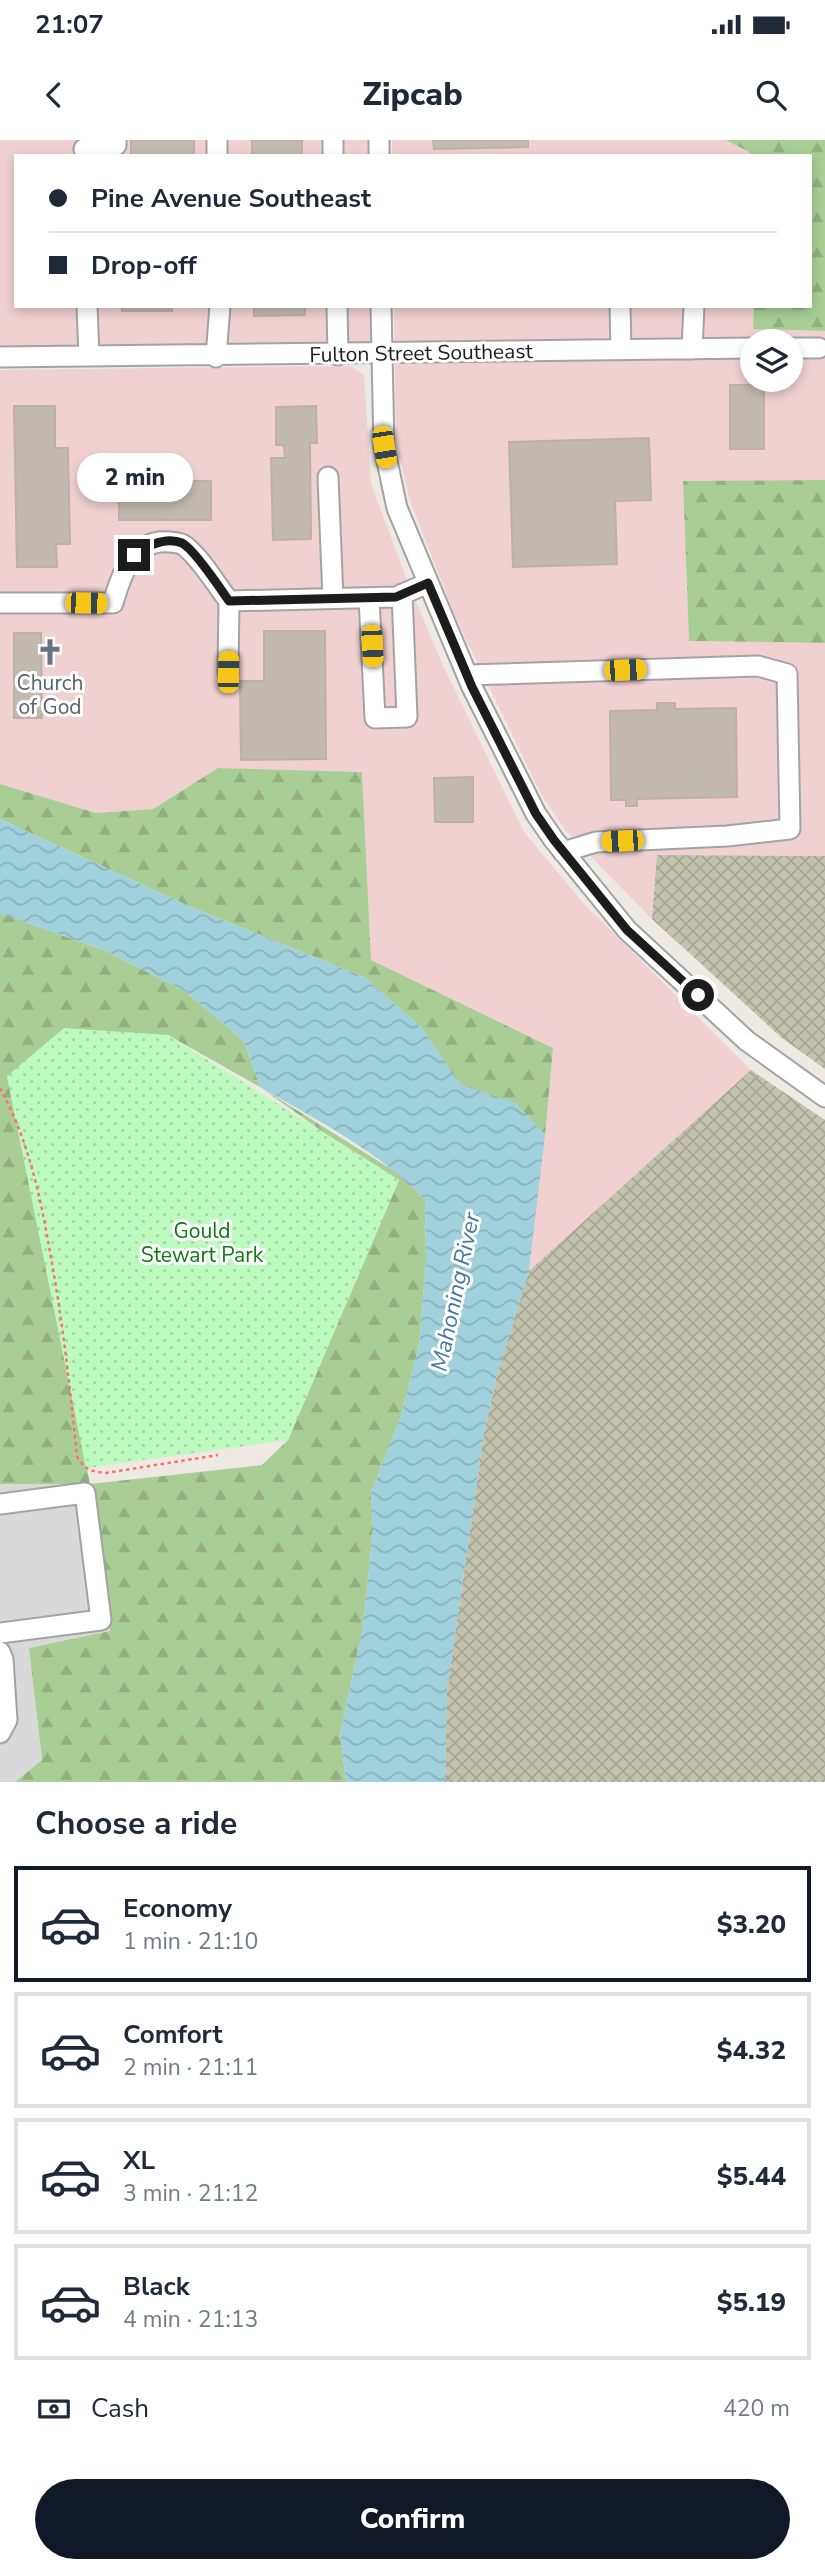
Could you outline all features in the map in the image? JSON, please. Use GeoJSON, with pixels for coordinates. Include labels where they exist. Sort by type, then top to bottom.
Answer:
{"type":"FeatureCollection","features":[{"type":"Feature","properties":{"kind":"street"},"geometry":{"type":"LineString","coordinates":[[84,148],[111,149],[116,145],[116,140]]}},
{"type":"Feature","properties":{"kind":"street"},"geometry":{"type":"LineString","coordinates":[[87,308],[89,356]]}},
{"type":"Feature","properties":{"kind":"street"},"geometry":{"type":"LineString","coordinates":[[215,356],[220,308]]}},
{"type":"Feature","properties":{"kind":"street"},"geometry":{"type":"LineString","coordinates":[[337,308],[338,355]]}},
{"type":"Feature","properties":{"kind":"street"},"geometry":{"type":"LineString","coordinates":[[381,308],[383,425],[389,478],[397,508],[467,675],[536,814],[563,852],[627,930],[747,1041],[825,1097]]}},
{"type":"Feature","properties":{"kind":"street"},"geometry":{"type":"LineString","coordinates":[[620,308],[621,350]]}},
{"type":"Feature","properties":{"kind":"street"},"geometry":{"type":"LineString","coordinates":[[692,349],[694,308]]}},
{"type":"Feature","properties":{"kind":"street","name":"Fulton Street Southeast"},"geometry":{"type":"LineString","coordinates":[[0,358],[740,348]]}},
{"type":"Feature","properties":{"kind":"street"},"geometry":{"type":"LineString","coordinates":[[803,348],[819,348]]}},
{"type":"Feature","properties":{"kind":"street"},"geometry":{"type":"LineString","coordinates":[[328,477],[333,598]]}},
{"type":"Feature","properties":{"kind":"street"},"geometry":{"type":"LineString","coordinates":[[0,603],[113,603],[122,573],[134,555],[150,544],[164,541],[182,543],[197,558],[229,601],[228,672]]}},
{"type":"Feature","properties":{"kind":"street"},"geometry":{"type":"LineString","coordinates":[[229,601],[396,597],[428,583]]}},
{"type":"Feature","properties":{"kind":"street"},"geometry":{"type":"LineString","coordinates":[[369,598],[375,718],[407,717],[402,594]]}},
{"type":"Feature","properties":{"kind":"street"},"geometry":{"type":"LineString","coordinates":[[467,675],[758,666],[787,674],[790,828],[727,836],[596,842],[563,852]]}},
{"type":"Feature","properties":{"kind":"street"},"geometry":{"type":"LineString","coordinates":[[0,1504],[85,1493],[101,1620],[0,1633]]}},
{"type":"Feature","properties":{"kind":"street"},"geometry":{"type":"LineString","coordinates":[[0,1652],[4,1659],[7,1720],[0,1732]]}},
{"type":"Feature","properties":{"kind":"path"},"geometry":{"type":"LineString","coordinates":[[0,1088],[12,1110],[28,1152],[48,1237],[80,1462],[95,1472],[106,1473],[218,1455]]}},
{"type":"Feature","properties":{"kind":"shaded area"},"geometry":{"type":"Polygon","coordinates":[[[0,140],[379,140],[379,154],[14,154],[14,308],[381,308],[381,353],[0,357],[0,140]]]}},
{"type":"Feature","properties":{"kind":"shaded area"},"geometry":{"type":"Polygon","coordinates":[[[392,140],[726,140],[749,152],[749,154],[392,154],[392,140]]]}},
{"type":"Feature","properties":{"kind":"shaded area"},"geometry":{"type":"Polygon","coordinates":[[[394,308],[754,308],[753,329],[740,329],[740,392],[803,392],[803,330],[825,331],[825,480],[683,482],[689,641],[825,643],[825,856],[657,855],[652,919],[565,830],[540,792],[455,616],[410,500],[396,444],[394,308]]]}},
{"type":"Feature","properties":{"kind":"shaded area"},"geometry":{"type":"Polygon","coordinates":[[[351,366],[364,375],[371,484],[443,666],[524,832],[584,904],[751,1070],[529,1271],[553,1048],[371,960],[362,772],[218,768],[153,809],[96,813],[0,784],[0,370],[351,366]]]}},
{"type":"Feature","properties":{"kind":"shaded area"},"geometry":{"type":"Polygon","coordinates":[[[657,855],[825,856],[825,1069],[782,1038],[652,919],[657,855]]]}},
{"type":"Feature","properties":{"kind":"shaded area"},"geometry":{"type":"Polygon","coordinates":[[[751,1070],[825,1120],[825,1782],[445,1782],[447,1691],[484,1433],[497,1375],[529,1271],[751,1070]]]}},
{"type":"Feature","properties":{"kind":"shaded area"},"geometry":{"type":"Polygon","coordinates":[[[0,1484],[90,1484],[110,1632],[29,1648],[42,1761],[15,1782],[0,1782],[0,1484]]]}},
{"type":"Feature","properties":{"kind":"green space"},"geometry":{"type":"Polygon","coordinates":[[[726,140],[825,140],[825,331],[753,329],[754,308],[812,308],[812,154],[749,154],[726,140]]]}},
{"type":"Feature","properties":{"kind":"green space"},"geometry":{"type":"Polygon","coordinates":[[[825,480],[825,643],[689,641],[683,481],[825,480]]]}},
{"type":"Feature","properties":{"kind":"green space"},"geometry":{"type":"Polygon","coordinates":[[[218,768],[362,772],[371,960],[553,1048],[545,1135],[519,1107],[461,1086],[422,1028],[364,977],[191,907],[0,819],[0,784],[96,813],[153,809],[218,768]]]}},
{"type":"Feature","properties":{"kind":"green space"},"geometry":{"type":"Polygon","coordinates":[[[0,913],[106,951],[186,992],[244,1041],[260,1087],[168,1035],[7,1076],[90,1484],[0,1484],[0,913]]]}},
{"type":"Feature","properties":{"kind":"green space","name":"Gould Stewart Park"},"geometry":{"type":"Polygon","coordinates":[[[64,1028],[168,1035],[399,1180],[288,1440],[86,1468],[7,1076],[64,1028]]]}},
{"type":"Feature","properties":{"kind":"green space"},"geometry":{"type":"Polygon","coordinates":[[[260,1087],[402,1176],[425,1200],[426,1263],[419,1345],[402,1413],[371,1493],[373,1529],[363,1628],[340,1733],[346,1782],[15,1782],[42,1760],[29,1648],[110,1631],[90,1484],[262,1465],[288,1440],[399,1180],[323,1132],[260,1087]]]}},
{"type":"Feature","properties":{"kind":"water","name":"Mahoning River"},"geometry":{"type":"Polygon","coordinates":[[[0,819],[191,907],[364,977],[422,1028],[461,1085],[516,1103],[545,1135],[529,1271],[497,1375],[484,1433],[447,1691],[445,1782],[346,1782],[340,1733],[363,1628],[373,1529],[371,1493],[402,1413],[419,1345],[426,1263],[425,1200],[388,1166],[368,1152],[260,1087],[244,1041],[186,992],[106,951],[0,913],[0,819]]]}},
{"type":"Feature","properties":{"kind":"building"},"geometry":{"type":"Polygon","coordinates":[[[131,140],[194,140],[194,154],[131,154],[131,140]]]}},
{"type":"Feature","properties":{"kind":"building"},"geometry":{"type":"Polygon","coordinates":[[[252,140],[302,140],[302,154],[252,154],[252,140]]]}},
{"type":"Feature","properties":{"kind":"building"},"geometry":{"type":"Polygon","coordinates":[[[433,140],[528,140],[528,147],[434,149],[433,140]]]}},
{"type":"Feature","properties":{"kind":"building"},"geometry":{"type":"Polygon","coordinates":[[[121,308],[172,308],[172,311],[122,311],[121,308]]]}},
{"type":"Feature","properties":{"kind":"building"},"geometry":{"type":"Polygon","coordinates":[[[254,308],[305,308],[305,315],[254,316],[254,308]]]}},
{"type":"Feature","properties":{"kind":"building"},"geometry":{"type":"Polygon","coordinates":[[[730,385],[740,385],[740,392],[764,392],[764,449],[730,449],[730,385]]]}},
{"type":"Feature","properties":{"kind":"building"},"geometry":{"type":"Polygon","coordinates":[[[14,406],[55,406],[55,448],[68,448],[70,544],[56,544],[57,567],[17,567],[14,406]]]}},
{"type":"Feature","properties":{"kind":"building"},"geometry":{"type":"Polygon","coordinates":[[[316,406],[317,443],[310,443],[311,539],[273,540],[271,458],[285,458],[284,445],[276,445],[276,407],[316,406]]]}},
{"type":"Feature","properties":{"kind":"building"},"geometry":{"type":"Polygon","coordinates":[[[649,438],[651,500],[615,501],[617,564],[513,567],[509,442],[649,438]]]}},
{"type":"Feature","properties":{"kind":"building"},"geometry":{"type":"Polygon","coordinates":[[[119,481],[211,481],[211,520],[119,520],[119,481]]]}},
{"type":"Feature","properties":{"kind":"building"},"geometry":{"type":"Polygon","coordinates":[[[264,631],[325,631],[326,759],[241,760],[240,681],[264,681],[264,631]]]}},
{"type":"Feature","properties":{"kind":"building"},"geometry":{"type":"Polygon","coordinates":[[[14,633],[41,633],[42,718],[14,718],[14,633]]]}},
{"type":"Feature","properties":{"kind":"building"},"geometry":{"type":"Polygon","coordinates":[[[657,703],[675,703],[675,709],[736,708],[737,797],[637,799],[637,806],[626,806],[626,800],[611,800],[610,711],[657,710],[657,703]]]}},
{"type":"Feature","properties":{"kind":"building"},"geometry":{"type":"Polygon","coordinates":[[[473,777],[473,822],[435,822],[434,778],[473,777]]]}},
{"type":"Feature","properties":{"kind":"place","name":"Church of God"},"geometry":{"type":"Point","coordinates":[50,652]}},
{"type":"Feature","properties":{"kind":"route"},"geometry":{"type":"LineString","coordinates":[[134,555],[150,544],[164,541],[182,543],[197,558],[229,601],[396,597],[428,583],[472,687],[536,814],[627,930],[698,995]]}}]}
